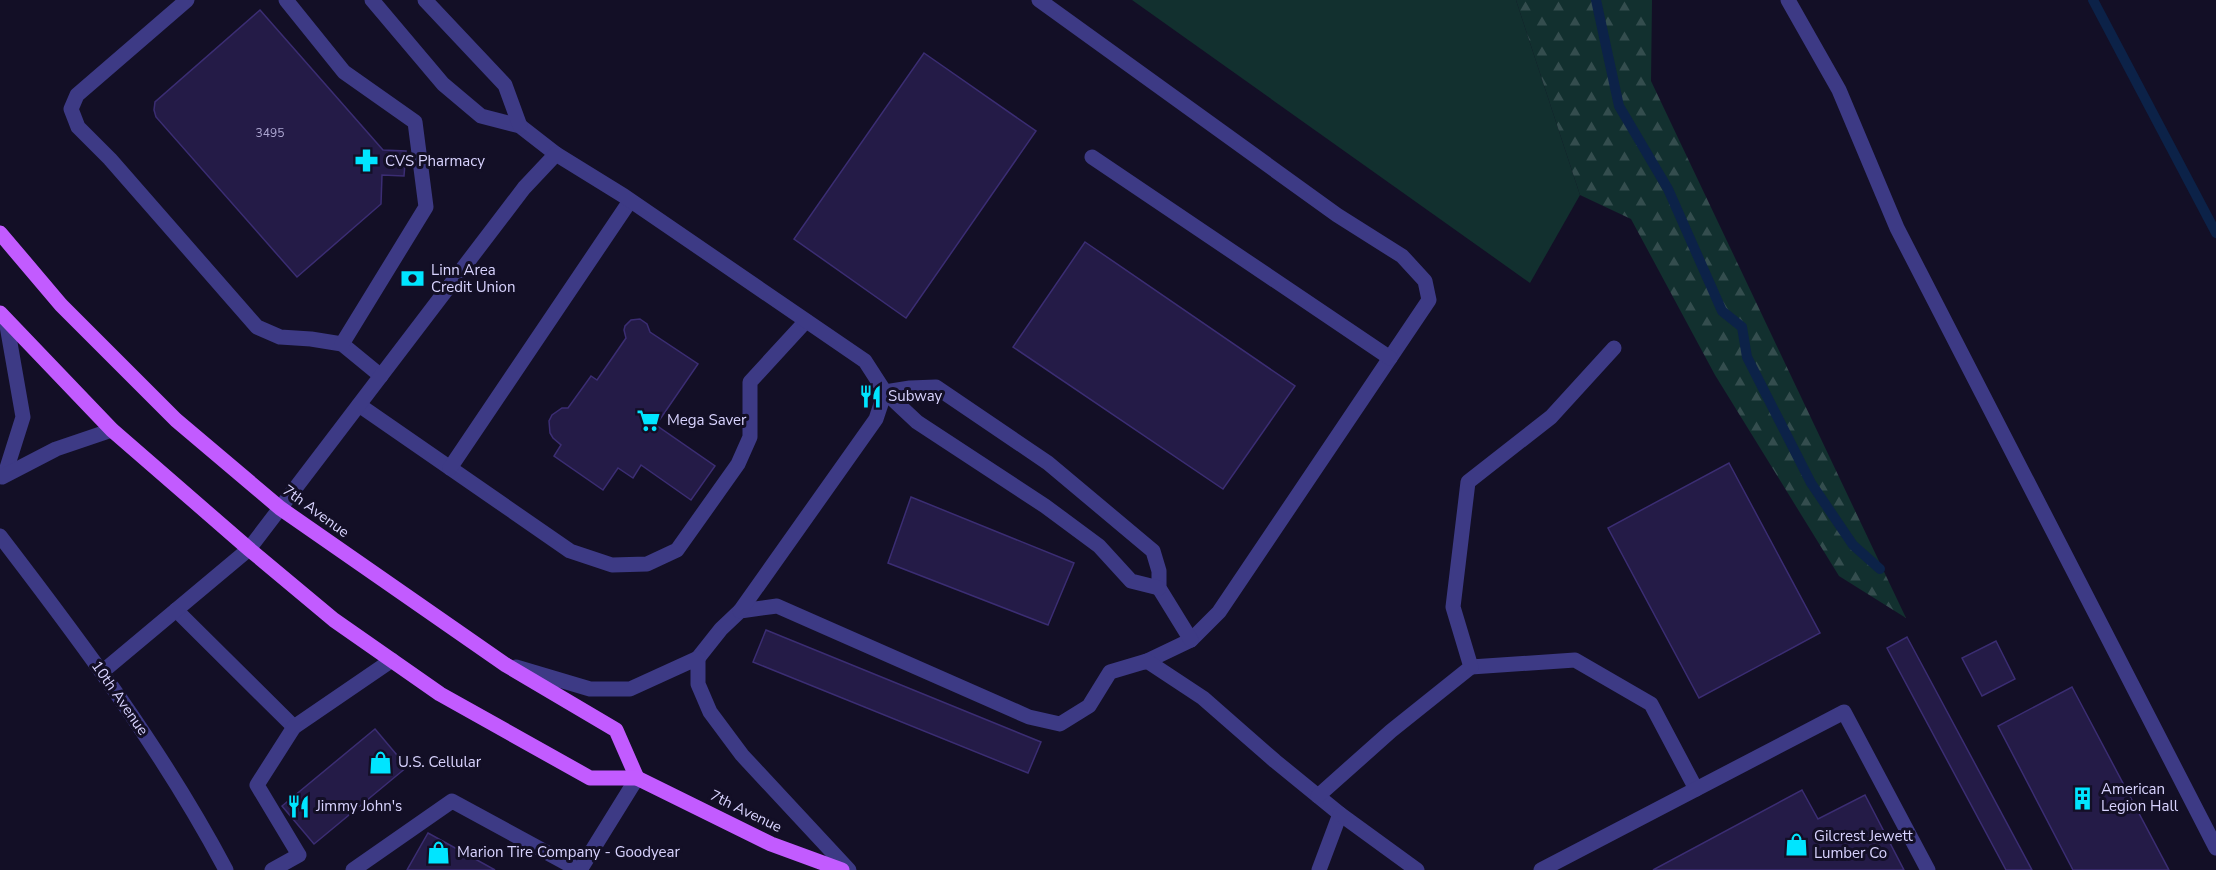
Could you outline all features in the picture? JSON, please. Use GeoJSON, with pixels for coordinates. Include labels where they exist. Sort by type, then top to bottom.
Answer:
{"type":"FeatureCollection","features":[{"type":"Feature","properties":{"kind":"main road","name":"7th Avenue"},"geometry":{"type":"LineString","coordinates":[[0,233],[61,305],[176,420],[280,508],[506,665],[616,730],[637,778]]}},
{"type":"Feature","properties":{"kind":"main road","name":"7th Avenue"},"geometry":{"type":"LineString","coordinates":[[3,317],[112,430],[249,549],[334,620],[440,694],[590,778],[637,778],[771,844],[842,870]]}},
{"type":"Feature","properties":{"kind":"street"},"geometry":{"type":"LineString","coordinates":[[187,0],[76,95],[71,109],[78,127],[110,159],[257,327],[280,337],[342,344],[381,376]]}},
{"type":"Feature","properties":{"kind":"street"},"geometry":{"type":"LineString","coordinates":[[286,0],[344,72],[415,122],[426,207],[342,344]]}},
{"type":"Feature","properties":{"kind":"street"},"geometry":{"type":"LineString","coordinates":[[372,0],[442,84],[481,116],[520,126],[556,154],[630,201],[865,361],[885,392],[917,423],[1045,506],[1099,546],[1131,581],[1159,588]]}},
{"type":"Feature","properties":{"kind":"street"},"geometry":{"type":"LineString","coordinates":[[425,0],[505,85],[520,126]]}},
{"type":"Feature","properties":{"kind":"street"},"geometry":{"type":"LineString","coordinates":[[740,611],[777,606],[1029,717],[1060,723],[1089,706],[1110,672],[1145,662],[1191,640],[1219,612],[1429,300],[1425,281],[1402,256],[1337,214],[1038,0]]}},
{"type":"Feature","properties":{"kind":"street"},"geometry":{"type":"LineString","coordinates":[[1788,0],[1839,90],[1897,228],[2216,848]]}},
{"type":"Feature","properties":{"kind":"street"},"geometry":{"type":"LineString","coordinates":[[102,672],[249,549],[524,188],[556,154]]}},
{"type":"Feature","properties":{"kind":"street"},"geometry":{"type":"LineString","coordinates":[[1092,157],[1390,358]]}},
{"type":"Feature","properties":{"kind":"street"},"geometry":{"type":"LineString","coordinates":[[450,468],[630,201]]}},
{"type":"Feature","properties":{"kind":"street"},"geometry":{"type":"LineString","coordinates":[[3,317],[23,417],[3,476]]}},
{"type":"Feature","properties":{"kind":"street"},"geometry":{"type":"LineString","coordinates":[[359,405],[570,551],[612,565],[647,564],[677,550],[738,464],[750,437],[750,382],[806,321]]}},
{"type":"Feature","properties":{"kind":"street"},"geometry":{"type":"LineString","coordinates":[[1471,667],[1453,608],[1467,482],[1551,417],[1614,348]]}},
{"type":"Feature","properties":{"kind":"street"},"geometry":{"type":"LineString","coordinates":[[885,392],[936,387],[1047,463],[1153,551],[1159,571],[1159,588],[1191,640]]}},
{"type":"Feature","properties":{"kind":"street"},"geometry":{"type":"LineString","coordinates":[[506,665],[590,689],[630,689],[698,658],[721,629],[740,611],[876,419],[885,392]]}},
{"type":"Feature","properties":{"kind":"street"},"geometry":{"type":"LineString","coordinates":[[3,476],[56,448],[112,430]]}},
{"type":"Feature","properties":{"kind":"street","name":"10th Avenue"},"geometry":{"type":"LineString","coordinates":[[0,536],[129,709],[199,819],[226,870]]}},
{"type":"Feature","properties":{"kind":"street"},"geometry":{"type":"LineString","coordinates":[[176,610],[294,727]]}},
{"type":"Feature","properties":{"kind":"street"},"geometry":{"type":"LineString","coordinates":[[698,658],[698,684],[710,712],[742,755],[849,870]]}},
{"type":"Feature","properties":{"kind":"street"},"geometry":{"type":"LineString","coordinates":[[272,870],[299,855],[257,785],[294,727],[392,660]]}},
{"type":"Feature","properties":{"kind":"street"},"geometry":{"type":"LineString","coordinates":[[1318,796],[1391,731],[1471,667],[1575,660],[1651,704],[1696,789]]}},
{"type":"Feature","properties":{"kind":"street"},"geometry":{"type":"LineString","coordinates":[[1145,662],[1203,698],[1340,814],[1417,870]]}},
{"type":"Feature","properties":{"kind":"street"},"geometry":{"type":"LineString","coordinates":[[1541,870],[1844,712],[1928,870]]}},
{"type":"Feature","properties":{"kind":"street"},"geometry":{"type":"LineString","coordinates":[[353,870],[452,801],[580,870],[637,778]]}},
{"type":"Feature","properties":{"kind":"street"},"geometry":{"type":"LineString","coordinates":[[1319,870],[1340,814]]}},
{"type":"Feature","properties":{"kind":"green space"},"geometry":{"type":"Polygon","coordinates":[[[1132,0],[1516,0],[1580,195],[1530,283],[1132,0]]]}},
{"type":"Feature","properties":{"kind":"green space"},"geometry":{"type":"Polygon","coordinates":[[[1516,0],[1652,0],[1651,81],[1906,618],[1839,576],[1715,375],[1631,219],[1580,195],[1516,0]]]}},
{"type":"Feature","properties":{"kind":"building"},"geometry":{"type":"Polygon","coordinates":[[[260,10],[383,150],[406,151],[404,176],[382,175],[381,204],[297,277],[156,117],[154,110],[155,102],[260,10]]]}},
{"type":"Feature","properties":{"kind":"building"},"geometry":{"type":"Polygon","coordinates":[[[924,53],[1036,131],[906,318],[794,239],[924,53]]]}},
{"type":"Feature","properties":{"kind":"building"},"geometry":{"type":"Polygon","coordinates":[[[1085,242],[1295,386],[1223,489],[1013,347],[1085,242]]]}},
{"type":"Feature","properties":{"kind":"building"},"geometry":{"type":"Polygon","coordinates":[[[640,319],[647,324],[650,332],[698,364],[656,425],[715,466],[691,500],[641,465],[633,478],[618,468],[603,490],[554,456],[561,445],[550,433],[549,421],[552,415],[562,408],[568,408],[591,376],[597,380],[626,338],[625,326],[631,320],[640,319]]]}},
{"type":"Feature","properties":{"kind":"building"},"geometry":{"type":"Polygon","coordinates":[[[1729,463],[1820,633],[1699,698],[1608,528],[1729,463]]]}},
{"type":"Feature","properties":{"kind":"building"},"geometry":{"type":"Polygon","coordinates":[[[911,497],[1074,563],[1048,625],[888,563],[911,497]]]}},
{"type":"Feature","properties":{"kind":"building"},"geometry":{"type":"Polygon","coordinates":[[[766,630],[1041,742],[1028,773],[753,662],[766,630]]]}},
{"type":"Feature","properties":{"kind":"building"},"geometry":{"type":"Polygon","coordinates":[[[1907,637],[2032,870],[2006,870],[1887,648],[1907,637]]]}},
{"type":"Feature","properties":{"kind":"building"},"geometry":{"type":"Polygon","coordinates":[[[1996,641],[2015,679],[1982,696],[1962,658],[1996,641]]]}},
{"type":"Feature","properties":{"kind":"building","name":"American Legion Hall"},"geometry":{"type":"Polygon","coordinates":[[[2072,687],[2169,870],[2073,870],[1998,726],[2072,687]]]}},
{"type":"Feature","properties":{"kind":"building"},"geometry":{"type":"Polygon","coordinates":[[[375,729],[407,767],[314,844],[282,806],[375,729]]]}},
{"type":"Feature","properties":{"kind":"building","name":"Gilcrest Jewett Lumber Co"},"geometry":{"type":"Polygon","coordinates":[[[1802,790],[1818,819],[1865,795],[1904,870],[1653,870],[1802,790]]]}},
{"type":"Feature","properties":{"kind":"building","name":"Marion Tire Company - Goodyear"},"geometry":{"type":"Polygon","coordinates":[[[428,833],[495,870],[407,870],[428,833]]]}},
{"type":"Feature","properties":{"kind":"waterway"},"geometry":{"type":"LineString","coordinates":[[1596,0],[1619,106],[1668,189],[1722,311],[1742,327],[1747,357],[1811,483],[1853,545],[1880,569]]}},
{"type":"Feature","properties":{"kind":"waterway"},"geometry":{"type":"LineString","coordinates":[[2093,0],[2216,233]]}},
{"type":"Feature","properties":{"kind":"place","name":"CVS Pharmacy"},"geometry":{"type":"Point","coordinates":[367,161]}},
{"type":"Feature","properties":{"kind":"place","name":"Linn Area Credit Union"},"geometry":{"type":"Point","coordinates":[413,279]}},
{"type":"Feature","properties":{"kind":"place","name":"Subway"},"geometry":{"type":"Point","coordinates":[870,396]}},
{"type":"Feature","properties":{"kind":"place","name":"Mega Saver"},"geometry":{"type":"Point","coordinates":[649,420]}},
{"type":"Feature","properties":{"kind":"place","name":"U.S. Cellular"},"geometry":{"type":"Point","coordinates":[380,762]}},
{"type":"Feature","properties":{"kind":"place","name":"American Legion Hall"},"geometry":{"type":"Point","coordinates":[2083,798]}},
{"type":"Feature","properties":{"kind":"place","name":"Jimmy John's"},"geometry":{"type":"Point","coordinates":[298,806]}},
{"type":"Feature","properties":{"kind":"place","name":"Gilcrest Jewett Lumber Co"},"geometry":{"type":"Point","coordinates":[1796,845]}},
{"type":"Feature","properties":{"kind":"place","name":"Marion Tire Company - Goodyear"},"geometry":{"type":"Point","coordinates":[439,852]}}]}
